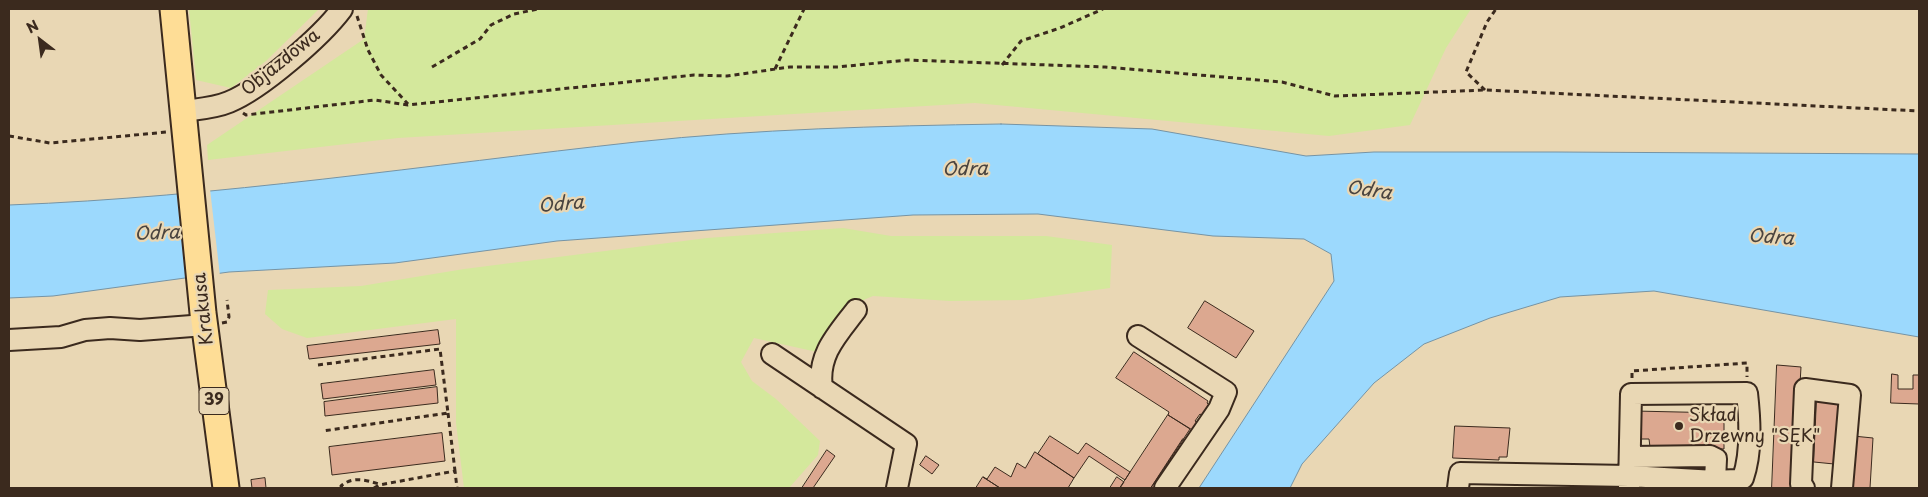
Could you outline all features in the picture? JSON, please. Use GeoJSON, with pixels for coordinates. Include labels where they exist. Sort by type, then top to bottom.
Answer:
{"type":"FeatureCollection","features":[{"type":"Feature","properties":{"kind":"main road","name":"39"},"geometry":{"type":"LineString","coordinates":[[172,9],[185,129]]}},
{"type":"Feature","properties":{"kind":"main road","name":"Krakusa"},"geometry":{"type":"LineString","coordinates":[[185,129],[204,319],[226,488]]}},
{"type":"Feature","properties":{"kind":"street","name":"Objazdowa"},"geometry":{"type":"LineString","coordinates":[[185,129],[243,96],[290,61],[342,9]]}},
{"type":"Feature","properties":{"kind":"street"},"geometry":{"type":"LineString","coordinates":[[822,388],[821,365],[831,344],[856,310]]}},
{"type":"Feature","properties":{"kind":"street"},"geometry":{"type":"LineString","coordinates":[[9,340],[61,337],[85,330],[110,328],[140,330],[204,319]]}},
{"type":"Feature","properties":{"kind":"street"},"geometry":{"type":"LineString","coordinates":[[1138,336],[1226,392],[1219,409],[1165,488]]}},
{"type":"Feature","properties":{"kind":"street"},"geometry":{"type":"LineString","coordinates":[[772,354],[906,444],[897,488]]}},
{"type":"Feature","properties":{"kind":"street"},"geometry":{"type":"LineString","coordinates":[[1804,488],[1801,484],[1804,389],[1850,395],[1842,488]]}},
{"type":"Feature","properties":{"kind":"street"},"geometry":{"type":"LineString","coordinates":[[1458,488],[1460,473],[1630,474],[1714,485],[1743,478],[1746,467],[1750,415],[1747,393],[1631,394],[1630,474]]}},
{"type":"Feature","properties":{"kind":"path"},"geometry":{"type":"LineString","coordinates":[[355,9],[368,50],[381,75],[408,105]]}},
{"type":"Feature","properties":{"kind":"path"},"geometry":{"type":"LineString","coordinates":[[432,67],[480,39],[491,25],[514,14],[538,9]]}},
{"type":"Feature","properties":{"kind":"path"},"geometry":{"type":"LineString","coordinates":[[775,70],[804,9]]}},
{"type":"Feature","properties":{"kind":"path"},"geometry":{"type":"LineString","coordinates":[[1002,65],[1021,41],[1060,28],[1103,9]]}},
{"type":"Feature","properties":{"kind":"path"},"geometry":{"type":"LineString","coordinates":[[1486,90],[1466,72],[1486,22],[1496,9]]}},
{"type":"Feature","properties":{"kind":"path"},"geometry":{"type":"LineString","coordinates":[[237,111],[246,115],[375,100],[408,105],[694,75],[727,76],[775,70],[907,60],[1002,65],[1104,67],[1282,82],[1335,96],[1486,90],[1919,111]]}},
{"type":"Feature","properties":{"kind":"path"},"geometry":{"type":"LineString","coordinates":[[9,136],[50,143],[185,129]]}},
{"type":"Feature","properties":{"kind":"path"},"geometry":{"type":"LineString","coordinates":[[227,300],[229,317]]}},
{"type":"Feature","properties":{"kind":"path"},"geometry":{"type":"LineString","coordinates":[[318,365],[440,349],[457,488]]}},
{"type":"Feature","properties":{"kind":"path"},"geometry":{"type":"LineString","coordinates":[[1631,394],[1632,371],[1747,362],[1747,393]]}},
{"type":"Feature","properties":{"kind":"path"},"geometry":{"type":"LineString","coordinates":[[323,431],[448,413]]}},
{"type":"Feature","properties":{"kind":"path"},"geometry":{"type":"LineString","coordinates":[[374,488],[379,485],[455,471]]}},
{"type":"Feature","properties":{"kind":"path"},"geometry":{"type":"LineString","coordinates":[[342,488],[341,486],[348,481],[364,480],[379,485]]}},
{"type":"Feature","properties":{"kind":"green space"},"geometry":{"type":"Polygon","coordinates":[[[189,9],[319,9],[266,61],[231,88],[196,80],[189,9]]]}},
{"type":"Feature","properties":{"kind":"green space"},"geometry":{"type":"Polygon","coordinates":[[[368,9],[1471,9],[1446,48],[1410,125],[1329,136],[975,103],[398,138],[208,160],[207,145],[364,39],[368,9]]]}},
{"type":"Feature","properties":{"kind":"green space"},"geometry":{"type":"Polygon","coordinates":[[[843,228],[891,236],[1046,236],[1112,245],[1110,288],[1023,300],[950,301],[873,296],[847,307],[817,352],[754,338],[741,362],[752,381],[776,399],[820,441],[818,455],[789,488],[464,488],[456,423],[456,319],[307,338],[282,329],[265,314],[268,290],[361,286],[464,269],[707,238],[843,228]]]}},
{"type":"Feature","properties":{"kind":"water","name":"Odra"},"geometry":{"type":"Polygon","coordinates":[[[1001,124],[1152,129],[1306,156],[1374,152],[1919,154],[1919,337],[1654,291],[1560,297],[1490,318],[1424,344],[1374,383],[1302,464],[1290,488],[1199,488],[1334,281],[1331,254],[1304,239],[1213,236],[1038,214],[913,215],[557,241],[395,263],[229,272],[53,296],[9,298],[9,205],[88,201],[245,188],[636,142],[727,134],[818,129],[1001,124]]]}},
{"type":"Feature","properties":{"kind":"pier"},"geometry":{"type":"Polygon","coordinates":[[[210,189],[220,276],[187,280],[177,191],[210,189]]]}},
{"type":"Feature","properties":{"kind":"building"},"geometry":{"type":"Polygon","coordinates":[[[1205,301],[1254,331],[1236,358],[1188,328],[1205,301]]]}},
{"type":"Feature","properties":{"kind":"building"},"geometry":{"type":"Polygon","coordinates":[[[438,330],[440,344],[309,359],[307,346],[438,330]]]}},
{"type":"Feature","properties":{"kind":"building"},"geometry":{"type":"Polygon","coordinates":[[[1134,352],[1208,401],[1207,403],[1213,408],[1206,418],[1200,414],[1195,421],[1199,424],[1194,431],[1168,415],[1169,412],[1116,378],[1134,352]]]}},
{"type":"Feature","properties":{"kind":"building"},"geometry":{"type":"Polygon","coordinates":[[[1777,365],[1801,367],[1794,488],[1772,488],[1777,365]]]}},
{"type":"Feature","properties":{"kind":"building"},"geometry":{"type":"Polygon","coordinates":[[[434,370],[436,385],[323,399],[321,384],[434,370]]]}},
{"type":"Feature","properties":{"kind":"building"},"geometry":{"type":"Polygon","coordinates":[[[1892,374],[1898,375],[1898,389],[1913,389],[1913,375],[1919,375],[1919,404],[1891,403],[1892,374]]]}},
{"type":"Feature","properties":{"kind":"building"},"geometry":{"type":"Polygon","coordinates":[[[437,387],[438,403],[325,416],[324,402],[437,387]]]}},
{"type":"Feature","properties":{"kind":"building"},"geometry":{"type":"Polygon","coordinates":[[[1817,397],[1839,399],[1834,464],[1814,462],[1817,397]]]}},
{"type":"Feature","properties":{"kind":"building","name":"Skład Drzewny \"SĘK\""},"geometry":{"type":"Polygon","coordinates":[[[1634,411],[1724,413],[1724,449],[1650,447],[1649,439],[1633,439],[1634,411]]]}},
{"type":"Feature","properties":{"kind":"building"},"geometry":{"type":"Polygon","coordinates":[[[1168,415],[1190,429],[1151,488],[1120,488],[1168,415]]]}},
{"type":"Feature","properties":{"kind":"building"},"geometry":{"type":"Polygon","coordinates":[[[1455,426],[1510,428],[1507,457],[1499,457],[1499,460],[1453,458],[1455,426]]]}},
{"type":"Feature","properties":{"kind":"building"},"geometry":{"type":"Polygon","coordinates":[[[442,433],[445,461],[332,475],[329,447],[442,433]]]}},
{"type":"Feature","properties":{"kind":"building"},"geometry":{"type":"Polygon","coordinates":[[[1050,436],[1078,454],[1086,443],[1130,472],[1125,480],[1089,456],[1074,478],[1038,454],[1050,436]]]}},
{"type":"Feature","properties":{"kind":"building"},"geometry":{"type":"Polygon","coordinates":[[[1853,436],[1873,438],[1870,488],[1849,488],[1853,436]]]}},
{"type":"Feature","properties":{"kind":"building"},"geometry":{"type":"Polygon","coordinates":[[[1183,439],[1188,442],[1157,488],[1151,488],[1183,439]]]}},
{"type":"Feature","properties":{"kind":"building"},"geometry":{"type":"Polygon","coordinates":[[[827,450],[835,456],[813,488],[802,488],[827,450]]]}},
{"type":"Feature","properties":{"kind":"building"},"geometry":{"type":"Polygon","coordinates":[[[1035,452],[1074,478],[1068,488],[1000,488],[983,477],[987,479],[995,467],[1011,477],[1017,463],[1025,468],[1035,452]]]}},
{"type":"Feature","properties":{"kind":"building"},"geometry":{"type":"Polygon","coordinates":[[[926,456],[939,465],[932,474],[920,465],[926,456]]]}},
{"type":"Feature","properties":{"kind":"building"},"geometry":{"type":"Polygon","coordinates":[[[983,477],[1000,488],[976,488],[983,477]]]}},
{"type":"Feature","properties":{"kind":"building"},"geometry":{"type":"Polygon","coordinates":[[[1117,477],[1124,482],[1120,488],[1110,488],[1117,477]]]}},
{"type":"Feature","properties":{"kind":"building"},"geometry":{"type":"Polygon","coordinates":[[[265,478],[266,488],[252,488],[251,480],[265,478]]]}},
{"type":"Feature","properties":{"kind":"place","name":"Skład Drzewny \"SĘK\""},"geometry":{"type":"Point","coordinates":[1679,426]}}]}
